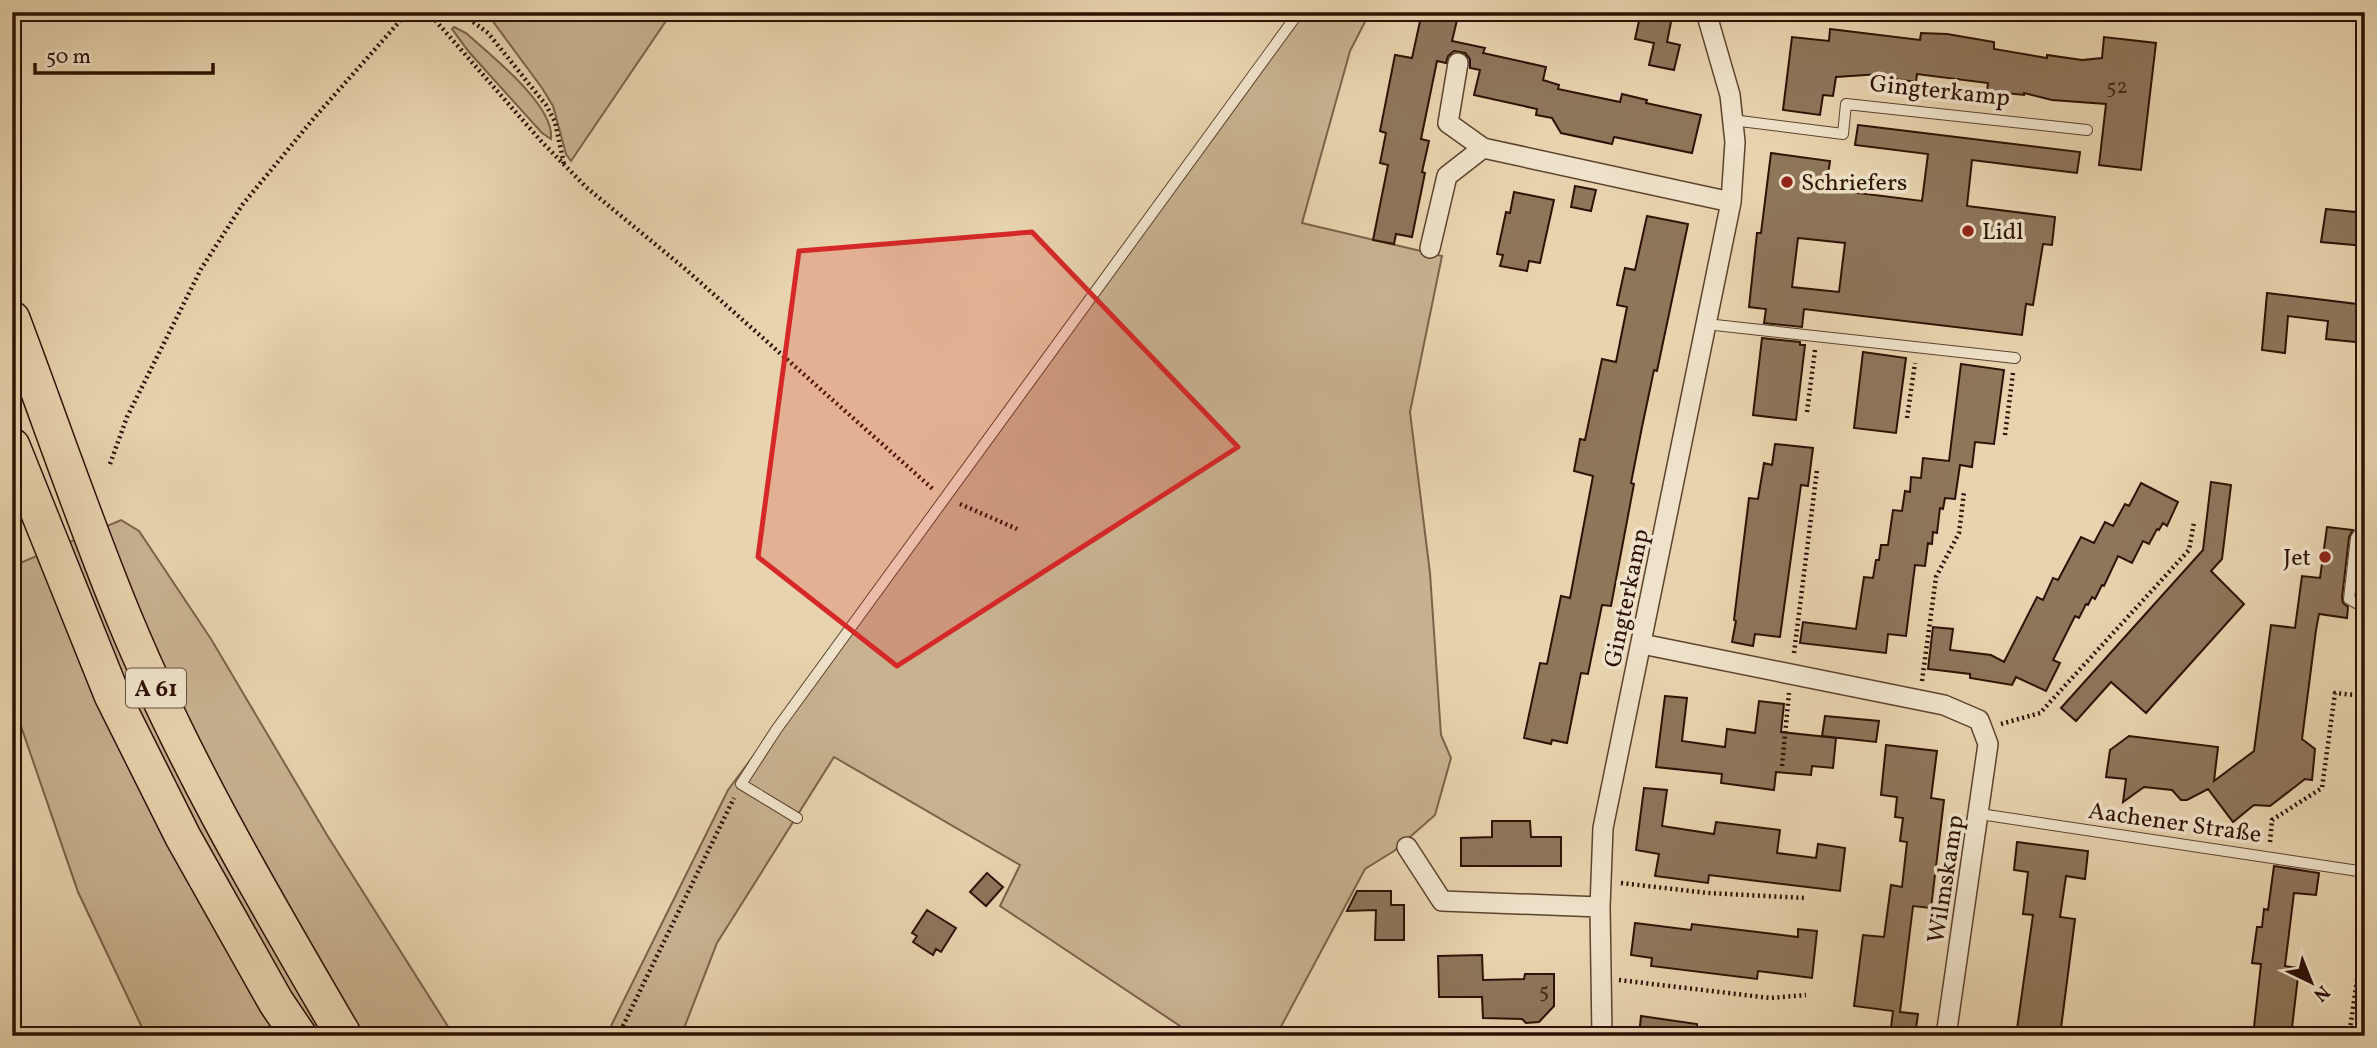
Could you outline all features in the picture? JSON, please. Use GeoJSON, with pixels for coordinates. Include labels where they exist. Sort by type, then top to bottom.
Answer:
{"type":"FeatureCollection","features":[{"type":"Feature","properties":{"kind":"highway","name":"A 61"},"geometry":{"type":"LineString","coordinates":[[12,319],[117,599],[175,729],[254,882],[344,1036]]}},
{"type":"Feature","properties":{"kind":"highway","name":"A 61"},"geometry":{"type":"LineString","coordinates":[[12,446],[112,695],[183,837],[276,1002],[299,1036]]}},
{"type":"Feature","properties":{"kind":"street","name":"Gingterkamp"},"geometry":{"type":"LineString","coordinates":[[1602,1036],[1600,907],[1603,828],[1731,202],[1735,142],[1730,95],[1706,12]]}},
{"type":"Feature","properties":{"kind":"street"},"geometry":{"type":"LineString","coordinates":[[1458,62],[1448,123],[1483,148],[1731,202]]}},
{"type":"Feature","properties":{"kind":"street"},"geometry":{"type":"LineString","coordinates":[[1430,248],[1447,176],[1483,148]]}},
{"type":"Feature","properties":{"kind":"street"},"geometry":{"type":"LineString","coordinates":[[1642,644],[1944,705],[1979,720],[1982,729]]}},
{"type":"Feature","properties":{"kind":"street","name":"Wilmskamp"},"geometry":{"type":"LineString","coordinates":[[1946,1036],[1980,814],[1988,744],[1982,729]]}},
{"type":"Feature","properties":{"kind":"street"},"geometry":{"type":"LineString","coordinates":[[1407,847],[1442,901],[1600,907]]}},
{"type":"Feature","properties":{"kind":"lane"},"geometry":{"type":"LineString","coordinates":[[797,818],[741,784],[776,730],[1299,12]]}},
{"type":"Feature","properties":{"kind":"lane","name":"Gingterkamp"},"geometry":{"type":"LineString","coordinates":[[1732,120],[1843,134],[1846,104],[2087,130]]}},
{"type":"Feature","properties":{"kind":"lane"},"geometry":{"type":"LineString","coordinates":[[1706,324],[2015,358]]}},
{"type":"Feature","properties":{"kind":"lane"},"geometry":{"type":"LineString","coordinates":[[2365,526],[2356,538],[2349,599],[2365,608]]}},
{"type":"Feature","properties":{"kind":"lane","name":"Aachener Straße"},"geometry":{"type":"LineString","coordinates":[[1980,814],[2365,872]]}},
{"type":"Feature","properties":{"kind":"path"},"geometry":{"type":"LineString","coordinates":[[110,464],[127,417],[189,292],[243,204],[314,118],[408,12]]}},
{"type":"Feature","properties":{"kind":"path"},"geometry":{"type":"LineString","coordinates":[[428,12],[586,187],[683,267],[934,490],[946,498],[1017,528]]}},
{"type":"Feature","properties":{"kind":"path"},"geometry":{"type":"LineString","coordinates":[[460,12],[488,33],[547,105],[555,122],[564,165]]}},
{"type":"Feature","properties":{"kind":"path"},"geometry":{"type":"LineString","coordinates":[[1807,412],[1817,337]]}},
{"type":"Feature","properties":{"kind":"path"},"geometry":{"type":"LineString","coordinates":[[1908,418],[1917,347]]}},
{"type":"Feature","properties":{"kind":"path"},"geometry":{"type":"LineString","coordinates":[[2005,435],[2015,358]]}},
{"type":"Feature","properties":{"kind":"path"},"geometry":{"type":"LineString","coordinates":[[1782,766],[1817,470]]}},
{"type":"Feature","properties":{"kind":"path"},"geometry":{"type":"LineString","coordinates":[[1919,700],[1936,578],[1959,533],[1964,492]]}},
{"type":"Feature","properties":{"kind":"path"},"geometry":{"type":"LineString","coordinates":[[1982,729],[2040,713],[2189,550],[2194,522]]}},
{"type":"Feature","properties":{"kind":"path"},"geometry":{"type":"LineString","coordinates":[[2268,857],[2272,820],[2322,788],[2335,694],[2365,696]]}},
{"type":"Feature","properties":{"kind":"path"},"geometry":{"type":"LineString","coordinates":[[618,1036],[741,784]]}},
{"type":"Feature","properties":{"kind":"path"},"geometry":{"type":"LineString","coordinates":[[1601,881],[1708,893],[1805,898]]}},
{"type":"Feature","properties":{"kind":"path"},"geometry":{"type":"LineString","coordinates":[[2349,1036],[2365,924]]}},
{"type":"Feature","properties":{"kind":"path"},"geometry":{"type":"LineString","coordinates":[[1601,978],[1770,998],[1806,995]]}},
{"type":"Feature","properties":{"kind":"highlighted area"},"geometry":{"type":"Polygon","coordinates":[[[1032,232],[1238,447],[897,666],[758,557],[799,251],[1032,232]]]}},
{"type":"Feature","properties":{"kind":"shaded area"},"geometry":{"type":"Polygon","coordinates":[[[486,12],[672,12],[571,161],[566,154],[553,106],[486,12]]]}},
{"type":"Feature","properties":{"kind":"shaded area"},"geometry":{"type":"Polygon","coordinates":[[[1299,12],[1370,12],[1350,51],[1302,223],[1442,256],[1410,412],[1430,573],[1441,735],[1451,758],[1435,815],[1394,851],[1365,869],[1276,1036],[1195,1036],[1000,906],[1020,865],[834,757],[717,943],[681,1036],[606,1036],[728,790],[946,498],[1299,12]]]}},
{"type":"Feature","properties":{"kind":"shaded area"},"geometry":{"type":"Polygon","coordinates":[[[454,27],[466,33],[490,54],[532,96],[543,111],[551,139],[542,133],[469,52],[452,29],[454,27]]]}},
{"type":"Feature","properties":{"kind":"shaded area"},"geometry":{"type":"Polygon","coordinates":[[[121,520],[139,531],[211,639],[327,835],[454,1036],[146,1036],[78,892],[12,700],[12,551],[18,564],[121,520]]]}},
{"type":"Feature","properties":{"kind":"building"},"geometry":{"type":"Polygon","coordinates":[[[1422,12],[1459,12],[1452,41],[1485,48],[1483,53],[1546,67],[1543,80],[1559,85],[1558,89],[1620,102],[1622,94],[1647,100],[1646,103],[1701,115],[1692,153],[1614,137],[1612,144],[1561,133],[1552,118],[1536,115],[1537,109],[1474,95],[1480,70],[1470,68],[1470,59],[1465,53],[1454,51],[1448,56],[1446,63],[1437,61],[1421,139],[1429,141],[1412,237],[1396,234],[1394,244],[1373,240],[1388,165],[1380,163],[1386,133],[1380,131],[1395,55],[1412,58],[1422,12]]]}},
{"type":"Feature","properties":{"kind":"building"},"geometry":{"type":"Polygon","coordinates":[[[1641,12],[1673,12],[1667,42],[1680,45],[1674,70],[1649,65],[1654,43],[1635,39],[1641,12]]]}},
{"type":"Feature","properties":{"kind":"building"},"geometry":{"type":"Polygon","coordinates":[[[1830,29],[1920,40],[1921,33],[1947,34],[1994,42],[1994,49],[2047,58],[2047,55],[2082,60],[2102,58],[2104,37],[2156,43],[2141,170],[2099,165],[2106,104],[1987,91],[1988,83],[1917,74],[1916,82],[1880,77],[1880,74],[1836,77],[1833,96],[1823,95],[1820,115],[1783,110],[1792,37],[1829,41],[1830,29]]]}},
{"type":"Feature","properties":{"kind":"building"},"geometry":{"type":"Polygon","coordinates":[[[1858,125],[2080,152],[2077,173],[1972,160],[1967,206],[2055,217],[2052,245],[2043,244],[2033,305],[2026,304],[2022,335],[1804,309],[1802,327],[1764,323],[1766,309],[1749,307],[1757,233],[1761,233],[1771,153],[1830,161],[1826,189],[1922,201],[1928,154],[1855,145],[1858,125]],[[1798,238],[1792,287],[1839,292],[1845,243],[1798,238]]]}},
{"type":"Feature","properties":{"kind":"building"},"geometry":{"type":"Polygon","coordinates":[[[1575,186],[1596,190],[1591,211],[1571,207],[1575,186]]]}},
{"type":"Feature","properties":{"kind":"building"},"geometry":{"type":"Polygon","coordinates":[[[1514,192],[1554,200],[1540,263],[1529,261],[1527,271],[1500,266],[1503,255],[1497,254],[1506,212],[1510,213],[1514,192]]]}},
{"type":"Feature","properties":{"kind":"building"},"geometry":{"type":"Polygon","coordinates":[[[2326,209],[2365,213],[2365,246],[2321,242],[2326,209]]]}},
{"type":"Feature","properties":{"kind":"building"},"geometry":{"type":"Polygon","coordinates":[[[1647,216],[1688,224],[1657,371],[1654,370],[1642,427],[1611,606],[1602,605],[1588,674],[1581,673],[1567,743],[1552,740],[1551,744],[1524,738],[1540,663],[1547,664],[1561,596],[1570,598],[1593,476],[1574,471],[1580,439],[1585,440],[1602,359],[1616,362],[1627,307],[1617,305],[1625,268],[1635,270],[1647,216]]]}},
{"type":"Feature","properties":{"kind":"building"},"geometry":{"type":"Polygon","coordinates":[[[2267,293],[2365,305],[2365,343],[2326,339],[2328,321],[2288,316],[2285,353],[2262,350],[2267,293]]]}},
{"type":"Feature","properties":{"kind":"building"},"geometry":{"type":"Polygon","coordinates":[[[1762,338],[1800,342],[1800,345],[1805,345],[1796,420],[1753,415],[1762,338]]]}},
{"type":"Feature","properties":{"kind":"building"},"geometry":{"type":"Polygon","coordinates":[[[1863,352],[1906,358],[1896,433],[1854,428],[1863,352]]]}},
{"type":"Feature","properties":{"kind":"building"},"geometry":{"type":"Polygon","coordinates":[[[1961,364],[2004,370],[1994,444],[1975,442],[1972,467],[1960,465],[1955,499],[1945,498],[1943,509],[1940,508],[1937,533],[1933,532],[1932,544],[1928,543],[1925,566],[1915,565],[1906,636],[1888,634],[1886,653],[1800,643],[1803,622],[1856,629],[1864,577],[1873,578],[1881,545],[1888,545],[1893,510],[1902,511],[1905,491],[1910,492],[1911,477],[1921,478],[1923,458],[1949,461],[1961,364]]]}},
{"type":"Feature","properties":{"kind":"building"},"geometry":{"type":"Polygon","coordinates":[[[1775,444],[1813,448],[1808,486],[1801,485],[1780,637],[1755,634],[1753,646],[1732,642],[1734,620],[1749,498],[1758,499],[1764,463],[1772,465],[1775,444]]]}},
{"type":"Feature","properties":{"kind":"building"},"geometry":{"type":"Polygon","coordinates":[[[2211,482],[2231,485],[2222,559],[2211,571],[2244,604],[2146,713],[2111,682],[2076,721],[2061,708],[2203,550],[2211,482]]]}},
{"type":"Feature","properties":{"kind":"building"},"geometry":{"type":"Polygon","coordinates":[[[2141,483],[2178,502],[2167,526],[2163,523],[2159,530],[2157,529],[2149,544],[2143,541],[2132,563],[2118,556],[2095,599],[2092,597],[2088,605],[2086,604],[2079,618],[2075,616],[2053,660],[2060,663],[2046,691],[2016,677],[2012,685],[1970,678],[1970,674],[1928,669],[1933,627],[1953,629],[1950,650],[1991,655],[2004,662],[2037,597],[2043,600],[2053,578],[2058,580],[2081,537],[2094,543],[2105,522],[2113,526],[2125,504],[2129,506],[2141,483]]]}},
{"type":"Feature","properties":{"kind":"building"},"geometry":{"type":"Polygon","coordinates":[[[2327,527],[2353,530],[2349,537],[2342,598],[2348,607],[2347,618],[2319,614],[2316,630],[2302,739],[2315,749],[2312,780],[2305,779],[2270,806],[2254,805],[2233,822],[2208,789],[2187,800],[2181,800],[2172,790],[2144,787],[2123,802],[2126,779],[2106,777],[2110,750],[2129,736],[2218,747],[2214,781],[2254,751],[2271,625],[2295,628],[2302,576],[2320,578],[2327,527]]]}},
{"type":"Feature","properties":{"kind":"building"},"geometry":{"type":"Polygon","coordinates":[[[1665,696],[1687,698],[1682,741],[1725,747],[1727,729],[1755,733],[1759,701],[1784,704],[1781,732],[1836,738],[1833,768],[1812,766],[1811,775],[1776,772],[1774,790],[1721,783],[1722,774],[1656,767],[1665,696]]]}},
{"type":"Feature","properties":{"kind":"building"},"geometry":{"type":"Polygon","coordinates":[[[1825,716],[1879,721],[1876,742],[1822,736],[1825,716]]]}},
{"type":"Feature","properties":{"kind":"building"},"geometry":{"type":"Polygon","coordinates":[[[1886,745],[1937,751],[1931,798],[1944,800],[1931,908],[1913,906],[1900,1012],[1918,1014],[1915,1036],[1890,1036],[1893,1011],[1854,1006],[1863,935],[1884,937],[1891,885],[1902,887],[1907,842],[1900,841],[1903,818],[1895,817],[1897,797],[1881,795],[1886,745]]]}},
{"type":"Feature","properties":{"kind":"building"},"geometry":{"type":"Polygon","coordinates":[[[1644,788],[1667,790],[1662,826],[1714,834],[1716,822],[1780,830],[1777,853],[1816,858],[1818,844],[1845,848],[1840,891],[1709,875],[1708,883],[1655,876],[1659,854],[1636,850],[1644,788]]]}},
{"type":"Feature","properties":{"kind":"building"},"geometry":{"type":"Polygon","coordinates":[[[1492,821],[1530,821],[1531,837],[1561,837],[1561,866],[1461,866],[1461,838],[1492,837],[1492,821]]]}},
{"type":"Feature","properties":{"kind":"building"},"geometry":{"type":"Polygon","coordinates":[[[2017,842],[2088,851],[2085,879],[2066,876],[2060,917],[2075,919],[2060,1036],[2016,1036],[2033,915],[2023,914],[2028,872],[2014,870],[2017,842]]]}},
{"type":"Feature","properties":{"kind":"building"},"geometry":{"type":"Polygon","coordinates":[[[2274,866],[2319,873],[2316,895],[2294,893],[2285,966],[2299,968],[2291,1036],[2253,1036],[2261,964],[2252,963],[2257,927],[2262,927],[2264,909],[2268,910],[2274,866]]]}},
{"type":"Feature","properties":{"kind":"building"},"geometry":{"type":"Polygon","coordinates":[[[987,873],[1003,887],[986,906],[970,892],[987,873]]]}},
{"type":"Feature","properties":{"kind":"building"},"geometry":{"type":"Polygon","coordinates":[[[1357,891],[1391,891],[1391,905],[1404,905],[1404,940],[1375,940],[1376,910],[1347,911],[1357,891]]]}},
{"type":"Feature","properties":{"kind":"building"},"geometry":{"type":"Polygon","coordinates":[[[927,910],[956,928],[941,952],[936,949],[933,955],[913,942],[917,936],[912,933],[927,910]]]}},
{"type":"Feature","properties":{"kind":"building"},"geometry":{"type":"Polygon","coordinates":[[[1635,923],[1691,930],[1692,924],[1798,937],[1798,929],[1817,931],[1812,978],[1758,971],[1757,979],[1651,966],[1652,958],[1631,955],[1635,923]]]}},
{"type":"Feature","properties":{"kind":"building"},"geometry":{"type":"Polygon","coordinates":[[[1482,955],[1483,980],[1524,979],[1525,974],[1554,974],[1554,1006],[1539,1022],[1526,1023],[1522,1019],[1483,1018],[1482,997],[1439,997],[1438,956],[1482,955]]]}},
{"type":"Feature","properties":{"kind":"building"},"geometry":{"type":"Polygon","coordinates":[[[1641,1016],[1697,1024],[1697,1036],[1639,1036],[1641,1016]]]}},
{"type":"Feature","properties":{"kind":"place","name":"Schriefers"},"geometry":{"type":"Point","coordinates":[1787,182]}},
{"type":"Feature","properties":{"kind":"place","name":"Lidl"},"geometry":{"type":"Point","coordinates":[1968,231]}},
{"type":"Feature","properties":{"kind":"place","name":"Jet"},"geometry":{"type":"Point","coordinates":[2325,557]}}]}
